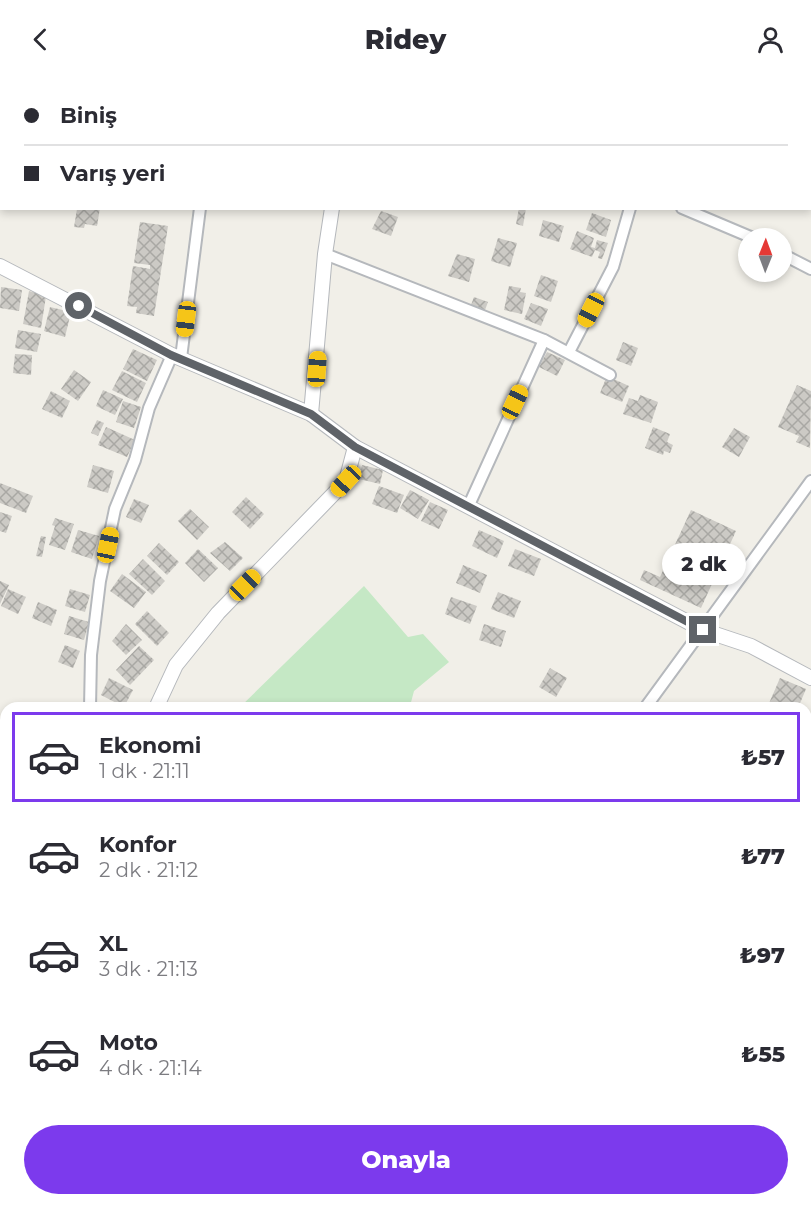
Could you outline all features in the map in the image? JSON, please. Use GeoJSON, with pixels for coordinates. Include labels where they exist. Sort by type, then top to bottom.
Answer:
{"type":"FeatureCollection","features":[{"type":"Feature","properties":{"kind":"street"},"geometry":{"type":"LineString","coordinates":[[90,702],[91,655],[100,581],[115,509],[135,460],[149,408],[176,356],[200,210]]}},
{"type":"Feature","properties":{"kind":"street"},"geometry":{"type":"LineString","coordinates":[[311,414],[325,254],[332,210]]}},
{"type":"Feature","properties":{"kind":"street"},"geometry":{"type":"LineString","coordinates":[[569,352],[613,267],[629,210]]}},
{"type":"Feature","properties":{"kind":"street"},"geometry":{"type":"LineString","coordinates":[[687,210],[738,232]]}},
{"type":"Feature","properties":{"kind":"street"},"geometry":{"type":"LineString","coordinates":[[325,254],[544,340],[610,375]]}},
{"type":"Feature","properties":{"kind":"street"},"geometry":{"type":"LineString","coordinates":[[792,259],[811,269]]}},
{"type":"Feature","properties":{"kind":"street"},"geometry":{"type":"LineString","coordinates":[[0,266],[176,356],[311,414],[355,447],[703,630],[751,645],[811,678]]}},
{"type":"Feature","properties":{"kind":"street"},"geometry":{"type":"LineString","coordinates":[[469,505],[544,340]]}},
{"type":"Feature","properties":{"kind":"street"},"geometry":{"type":"LineString","coordinates":[[159,702],[176,665],[218,613],[346,481],[355,447]]}},
{"type":"Feature","properties":{"kind":"street"},"geometry":{"type":"LineString","coordinates":[[649,702],[811,481]]}},
{"type":"Feature","properties":{"kind":"green space"},"geometry":{"type":"Polygon","coordinates":[[[364,586],[408,637],[423,634],[449,662],[414,691],[411,702],[245,702],[364,586]]]}},
{"type":"Feature","properties":{"kind":"building"},"geometry":{"type":"Polygon","coordinates":[[[77,210],[100,210],[97,226],[85,224],[84,228],[74,227],[77,210]]]}},
{"type":"Feature","properties":{"kind":"building"},"geometry":{"type":"Polygon","coordinates":[[[519,210],[526,210],[523,226],[516,224],[519,210]]]}},
{"type":"Feature","properties":{"kind":"building"},"geometry":{"type":"Polygon","coordinates":[[[381,211],[398,217],[391,236],[372,229],[381,211]]]}},
{"type":"Feature","properties":{"kind":"building"},"geometry":{"type":"Polygon","coordinates":[[[592,213],[611,220],[606,237],[586,230],[592,213]]]}},
{"type":"Feature","properties":{"kind":"building"},"geometry":{"type":"Polygon","coordinates":[[[543,220],[564,226],[559,242],[539,236],[543,220]]]}},
{"type":"Feature","properties":{"kind":"building"},"geometry":{"type":"Polygon","coordinates":[[[140,222],[168,226],[154,316],[136,313],[137,307],[127,306],[133,266],[150,269],[150,265],[134,263],[140,222]]]}},
{"type":"Feature","properties":{"kind":"building"},"geometry":{"type":"Polygon","coordinates":[[[577,231],[594,238],[591,247],[595,248],[597,240],[608,243],[602,259],[598,258],[600,252],[595,250],[592,257],[570,249],[577,231]]]}},
{"type":"Feature","properties":{"kind":"building"},"geometry":{"type":"Polygon","coordinates":[[[498,238],[517,243],[510,267],[491,261],[498,238]]]}},
{"type":"Feature","properties":{"kind":"building"},"geometry":{"type":"Polygon","coordinates":[[[457,254],[475,259],[469,282],[448,276],[457,254]]]}},
{"type":"Feature","properties":{"kind":"building"},"geometry":{"type":"Polygon","coordinates":[[[541,275],[558,281],[551,302],[534,296],[541,275]]]}},
{"type":"Feature","properties":{"kind":"building"},"geometry":{"type":"Polygon","coordinates":[[[509,286],[521,288],[520,292],[526,293],[522,314],[504,310],[509,286]]]}},
{"type":"Feature","properties":{"kind":"building"},"geometry":{"type":"Polygon","coordinates":[[[1,287],[22,290],[19,311],[0,308],[1,287]]]}},
{"type":"Feature","properties":{"kind":"building"},"geometry":{"type":"Polygon","coordinates":[[[29,291],[46,296],[41,328],[23,324],[29,291]]]}},
{"type":"Feature","properties":{"kind":"building"},"geometry":{"type":"Polygon","coordinates":[[[474,297],[488,302],[485,310],[471,305],[474,297]]]}},
{"type":"Feature","properties":{"kind":"building"},"geometry":{"type":"Polygon","coordinates":[[[531,303],[548,309],[541,326],[524,319],[531,303]]]}},
{"type":"Feature","properties":{"kind":"building"},"geometry":{"type":"Polygon","coordinates":[[[50,307],[71,312],[65,337],[44,331],[50,307]]]}},
{"type":"Feature","properties":{"kind":"building"},"geometry":{"type":"Polygon","coordinates":[[[18,330],[41,334],[37,352],[15,348],[18,330]]]}},
{"type":"Feature","properties":{"kind":"building"},"geometry":{"type":"Polygon","coordinates":[[[623,342],[638,348],[631,366],[616,360],[623,342]]]}},
{"type":"Feature","properties":{"kind":"building"},"geometry":{"type":"Polygon","coordinates":[[[133,349],[157,360],[147,381],[123,369],[133,349]]]}},
{"type":"Feature","properties":{"kind":"building"},"geometry":{"type":"Polygon","coordinates":[[[547,352],[565,360],[557,376],[539,367],[547,352]]]}},
{"type":"Feature","properties":{"kind":"building"},"geometry":{"type":"Polygon","coordinates":[[[15,354],[32,355],[31,375],[13,373],[15,354]]]}},
{"type":"Feature","properties":{"kind":"building"},"geometry":{"type":"Polygon","coordinates":[[[74,370],[91,382],[78,401],[61,389],[74,370]]]}},
{"type":"Feature","properties":{"kind":"building"},"geometry":{"type":"Polygon","coordinates":[[[122,371],[146,383],[137,402],[112,390],[122,371]]]}},
{"type":"Feature","properties":{"kind":"building"},"geometry":{"type":"Polygon","coordinates":[[[607,376],[629,386],[622,402],[600,393],[607,376]]]}},
{"type":"Feature","properties":{"kind":"building"},"geometry":{"type":"Polygon","coordinates":[[[797,385],[811,391],[810,448],[796,442],[799,436],[778,427],[797,385]]]}},
{"type":"Feature","properties":{"kind":"building"},"geometry":{"type":"Polygon","coordinates":[[[103,390],[123,399],[115,415],[96,406],[103,390]]]}},
{"type":"Feature","properties":{"kind":"building"},"geometry":{"type":"Polygon","coordinates":[[[51,391],[70,401],[62,418],[42,409],[51,391]]]}},
{"type":"Feature","properties":{"kind":"building"},"geometry":{"type":"Polygon","coordinates":[[[640,395],[658,402],[651,423],[623,414],[629,398],[638,401],[640,395]]]}},
{"type":"Feature","properties":{"kind":"building"},"geometry":{"type":"Polygon","coordinates":[[[123,401],[141,407],[134,428],[116,422],[123,401]]]}},
{"type":"Feature","properties":{"kind":"building"},"geometry":{"type":"Polygon","coordinates":[[[97,420],[104,423],[98,436],[91,433],[97,420]]]}},
{"type":"Feature","properties":{"kind":"building"},"geometry":{"type":"Polygon","coordinates":[[[106,427],[135,440],[127,457],[98,445],[106,427]]]}},
{"type":"Feature","properties":{"kind":"building"},"geometry":{"type":"Polygon","coordinates":[[[653,427],[670,434],[667,442],[673,445],[670,453],[664,451],[663,455],[645,448],[653,427]]]}},
{"type":"Feature","properties":{"kind":"building"},"geometry":{"type":"Polygon","coordinates":[[[734,428],[750,437],[739,457],[722,447],[734,428]]]}},
{"type":"Feature","properties":{"kind":"building"},"geometry":{"type":"Polygon","coordinates":[[[93,465],[114,471],[108,493],[87,487],[93,465]]]}},
{"type":"Feature","properties":{"kind":"building"},"geometry":{"type":"Polygon","coordinates":[[[362,465],[383,470],[380,484],[359,479],[362,465]]]}},
{"type":"Feature","properties":{"kind":"building"},"geometry":{"type":"Polygon","coordinates":[[[0,483],[33,496],[26,513],[0,503],[0,483]]]}},
{"type":"Feature","properties":{"kind":"building"},"geometry":{"type":"Polygon","coordinates":[[[379,486],[404,495],[397,513],[372,504],[379,486]]]}},
{"type":"Feature","properties":{"kind":"building"},"geometry":{"type":"Polygon","coordinates":[[[410,490],[429,500],[418,519],[400,508],[410,490]]]}},
{"type":"Feature","properties":{"kind":"building"},"geometry":{"type":"Polygon","coordinates":[[[246,497],[264,514],[250,529],[232,512],[246,497]]]}},
{"type":"Feature","properties":{"kind":"building"},"geometry":{"type":"Polygon","coordinates":[[[134,499],[149,505],[141,523],[126,517],[134,499]]]}},
{"type":"Feature","properties":{"kind":"building"},"geometry":{"type":"Polygon","coordinates":[[[430,502],[448,510],[439,529],[421,521],[430,502]]]}},
{"type":"Feature","properties":{"kind":"building"},"geometry":{"type":"Polygon","coordinates":[[[190,509],[209,527],[197,540],[178,521],[190,509]]]}},
{"type":"Feature","properties":{"kind":"building"},"geometry":{"type":"Polygon","coordinates":[[[691,510],[736,531],[701,608],[640,580],[644,570],[660,577],[691,510]]]}},
{"type":"Feature","properties":{"kind":"building"},"geometry":{"type":"Polygon","coordinates":[[[0,512],[12,516],[6,533],[0,531],[0,512]]]}},
{"type":"Feature","properties":{"kind":"building"},"geometry":{"type":"Polygon","coordinates":[[[55,518],[74,524],[65,550],[49,545],[55,518]]]}},
{"type":"Feature","properties":{"kind":"building"},"geometry":{"type":"Polygon","coordinates":[[[78,530],[99,536],[92,559],[71,552],[78,530]]]}},
{"type":"Feature","properties":{"kind":"building"},"geometry":{"type":"Polygon","coordinates":[[[479,530],[504,541],[497,558],[472,546],[479,530]]]}},
{"type":"Feature","properties":{"kind":"building"},"geometry":{"type":"Polygon","coordinates":[[[41,536],[46,537],[42,557],[36,556],[41,536]]]}},
{"type":"Feature","properties":{"kind":"building"},"geometry":{"type":"Polygon","coordinates":[[[225,542],[243,558],[230,571],[210,553],[225,542]]]}},
{"type":"Feature","properties":{"kind":"building"},"geometry":{"type":"Polygon","coordinates":[[[159,543],[179,562],[167,575],[147,556],[159,543]]]}},
{"type":"Feature","properties":{"kind":"building"},"geometry":{"type":"Polygon","coordinates":[[[198,549],[218,568],[204,582],[185,563],[198,549]]]}},
{"type":"Feature","properties":{"kind":"building"},"geometry":{"type":"Polygon","coordinates":[[[515,549],[541,559],[534,576],[508,566],[515,549]]]}},
{"type":"Feature","properties":{"kind":"building"},"geometry":{"type":"Polygon","coordinates":[[[143,559],[165,581],[152,595],[129,574],[143,559]]]}},
{"type":"Feature","properties":{"kind":"building"},"geometry":{"type":"Polygon","coordinates":[[[463,565],[487,575],[480,593],[456,583],[463,565]]]}},
{"type":"Feature","properties":{"kind":"building"},"geometry":{"type":"Polygon","coordinates":[[[122,574],[146,592],[134,608],[110,591],[122,574]]]}},
{"type":"Feature","properties":{"kind":"building"},"geometry":{"type":"Polygon","coordinates":[[[0,581],[9,585],[0,604],[0,581]]]}},
{"type":"Feature","properties":{"kind":"building"},"geometry":{"type":"Polygon","coordinates":[[[8,589],[26,597],[18,614],[1,606],[8,589]]]}},
{"type":"Feature","properties":{"kind":"building"},"geometry":{"type":"Polygon","coordinates":[[[70,589],[90,595],[85,612],[65,606],[70,589]]]}},
{"type":"Feature","properties":{"kind":"building"},"geometry":{"type":"Polygon","coordinates":[[[498,592],[521,601],[514,618],[491,609],[498,592]]]}},
{"type":"Feature","properties":{"kind":"building"},"geometry":{"type":"Polygon","coordinates":[[[451,597],[477,606],[470,624],[445,614],[451,597]]]}},
{"type":"Feature","properties":{"kind":"building"},"geometry":{"type":"Polygon","coordinates":[[[38,602],[57,610],[51,626],[32,618],[38,602]]]}},
{"type":"Feature","properties":{"kind":"building"},"geometry":{"type":"Polygon","coordinates":[[[147,611],[169,633],[157,646],[135,624],[147,611]]]}},
{"type":"Feature","properties":{"kind":"building"},"geometry":{"type":"Polygon","coordinates":[[[69,616],[89,622],[84,640],[64,634],[69,616]]]}},
{"type":"Feature","properties":{"kind":"building"},"geometry":{"type":"Polygon","coordinates":[[[126,624],[142,640],[126,655],[112,641],[126,624]]]}},
{"type":"Feature","properties":{"kind":"building"},"geometry":{"type":"Polygon","coordinates":[[[484,624],[506,631],[501,647],[479,640],[484,624]]]}},
{"type":"Feature","properties":{"kind":"building"},"geometry":{"type":"Polygon","coordinates":[[[65,645],[80,651],[73,668],[58,662],[65,645]]]}},
{"type":"Feature","properties":{"kind":"building"},"geometry":{"type":"Polygon","coordinates":[[[139,646],[154,660],[130,685],[116,670],[139,646]]]}},
{"type":"Feature","properties":{"kind":"building"},"geometry":{"type":"Polygon","coordinates":[[[550,668],[567,678],[556,697],[539,687],[550,668]]]}},
{"type":"Feature","properties":{"kind":"building"},"geometry":{"type":"Polygon","coordinates":[[[109,678],[133,690],[127,702],[114,702],[101,695],[109,678]]]}},
{"type":"Feature","properties":{"kind":"building"},"geometry":{"type":"Polygon","coordinates":[[[780,678],[806,689],[801,702],[770,702],[780,678]]]}},
{"type":"Feature","properties":{"kind":"route"},"geometry":{"type":"LineString","coordinates":[[79,306],[171,355],[311,414],[355,447],[703,630]]}}]}
